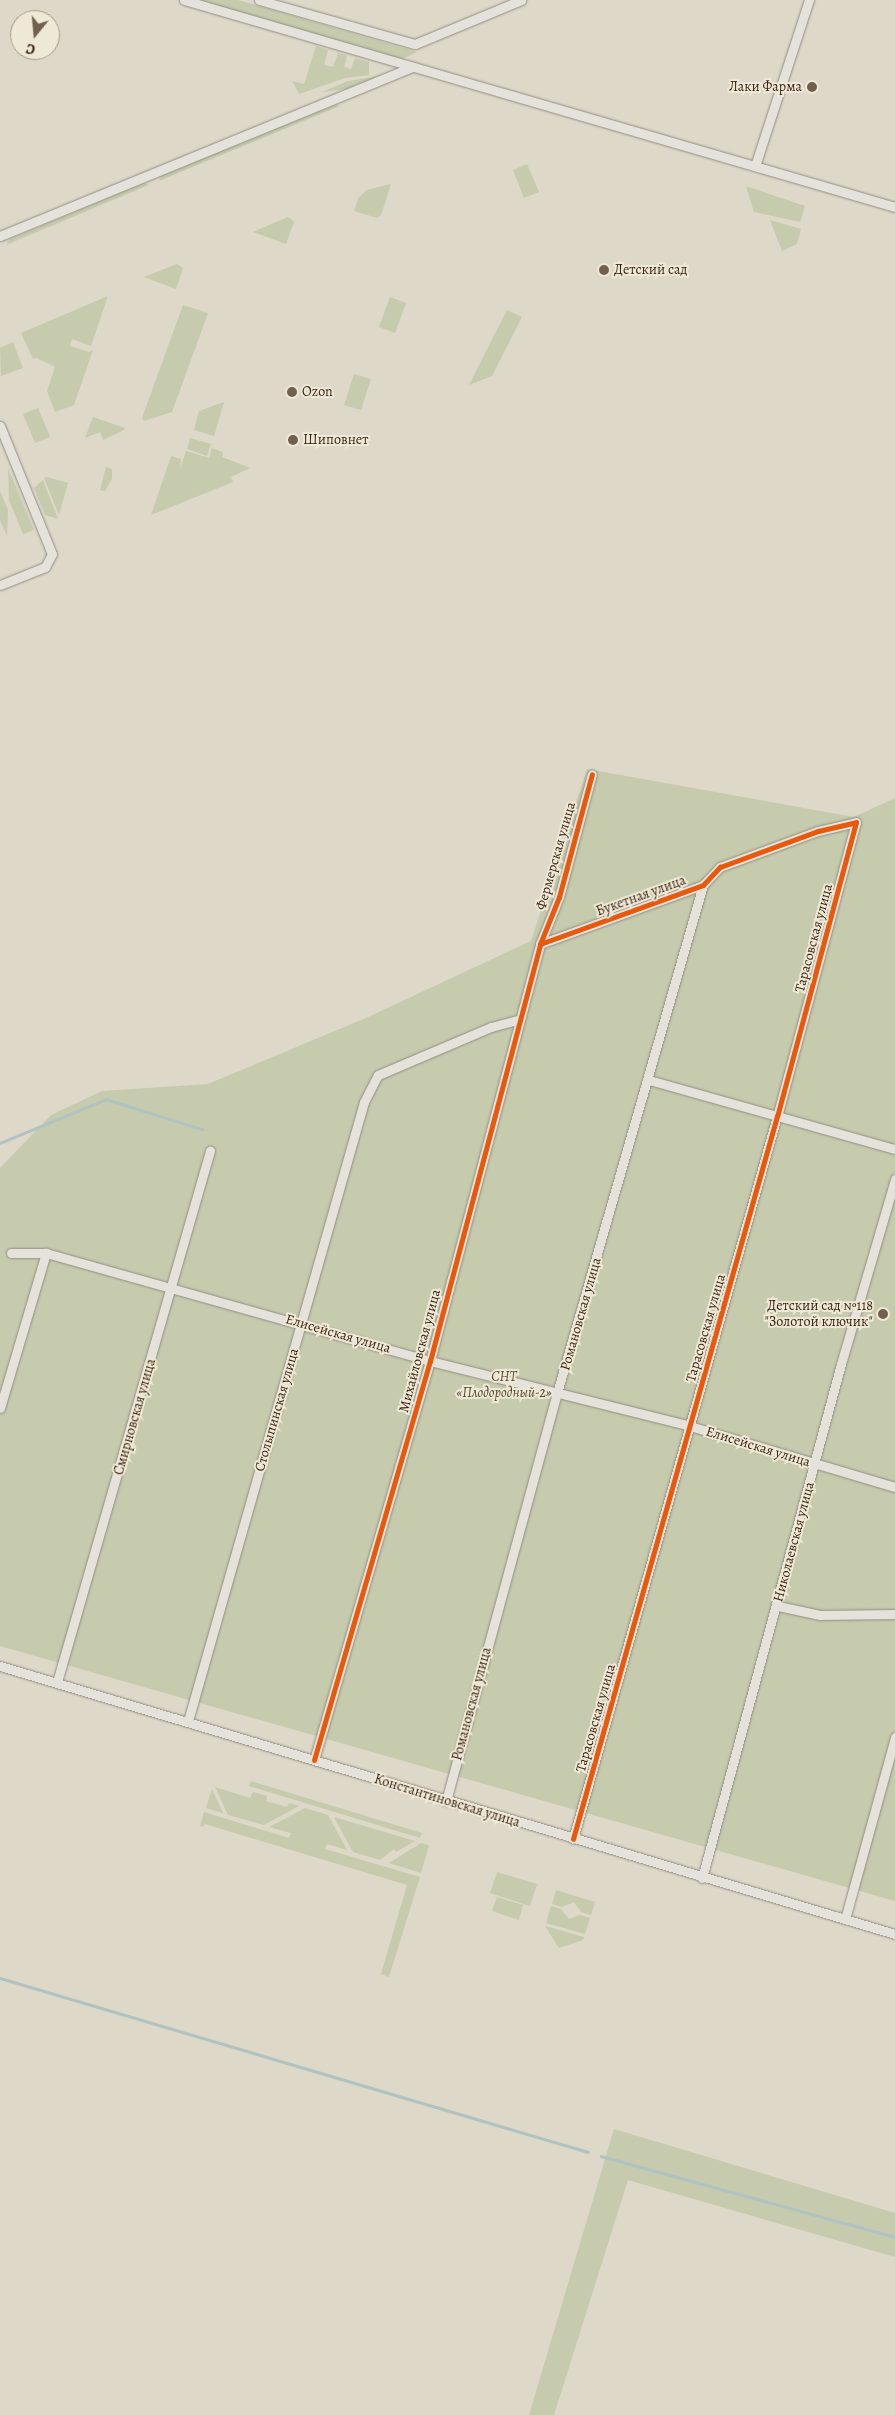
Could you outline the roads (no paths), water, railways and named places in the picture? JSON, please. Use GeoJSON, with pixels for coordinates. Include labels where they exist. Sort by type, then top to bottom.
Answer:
{"type":"FeatureCollection","features":[{"type":"Feature","properties":{"kind":"street"},"geometry":{"type":"LineString","coordinates":[[184,0],[895,206]]}},
{"type":"Feature","properties":{"kind":"street"},"geometry":{"type":"LineString","coordinates":[[259,0],[416,44],[521,0]]}},
{"type":"Feature","properties":{"kind":"street"},"geometry":{"type":"LineString","coordinates":[[755,166],[809,0]]}},
{"type":"Feature","properties":{"kind":"street"},"geometry":{"type":"LineString","coordinates":[[0,236],[413,67]]}},
{"type":"Feature","properties":{"kind":"street"},"geometry":{"type":"LineString","coordinates":[[0,426],[52,554],[46,567],[0,585]]}},
{"type":"Feature","properties":{"kind":"street","name":"Фермерская улица"},"geometry":{"type":"LineString","coordinates":[[540,944],[559,897],[592,774]]}},
{"type":"Feature","properties":{"kind":"street","name":"Букетная улица"},"geometry":{"type":"LineString","coordinates":[[540,944],[703,885],[720,867],[818,831],[856,822]]}},
{"type":"Feature","properties":{"kind":"street","name":"Тарасовская улица"},"geometry":{"type":"LineString","coordinates":[[573,1839],[778,1116],[856,822]]}},
{"type":"Feature","properties":{"kind":"street","name":"Романовская улица"},"geometry":{"type":"LineString","coordinates":[[446,1801],[558,1393],[649,1080],[703,885]]}},
{"type":"Feature","properties":{"kind":"street","name":"Михайловская улица"},"geometry":{"type":"LineString","coordinates":[[314,1760],[430,1361],[540,944]]}},
{"type":"Feature","properties":{"kind":"street","name":"Столыпинская улица"},"geometry":{"type":"LineString","coordinates":[[188,1721],[302,1324],[334,1200],[364,1102],[378,1074],[491,1027],[520,1019]]}},
{"type":"Feature","properties":{"kind":"street"},"geometry":{"type":"LineString","coordinates":[[649,1080],[895,1149]]}},
{"type":"Feature","properties":{"kind":"street","name":"Смирновская улица"},"geometry":{"type":"LineString","coordinates":[[57,1682],[173,1288],[210,1151]]}},
{"type":"Feature","properties":{"kind":"street","name":"Николаевская улица"},"geometry":{"type":"LineString","coordinates":[[702,1878],[778,1606],[806,1491],[816,1465],[841,1364],[895,1179]]}},
{"type":"Feature","properties":{"kind":"street","name":"Елисейская улица"},"geometry":{"type":"LineString","coordinates":[[11,1253],[46,1253],[430,1361],[690,1426],[895,1487]]}},
{"type":"Feature","properties":{"kind":"street"},"geometry":{"type":"LineString","coordinates":[[0,1408],[46,1253]]}},
{"type":"Feature","properties":{"kind":"street"},"geometry":{"type":"LineString","coordinates":[[778,1606],[820,1615],[895,1614]]}},
{"type":"Feature","properties":{"kind":"street","name":"Константиновская улица"},"geometry":{"type":"LineString","coordinates":[[0,1666],[188,1721],[702,1878],[895,1934]]}},
{"type":"Feature","properties":{"kind":"street"},"geometry":{"type":"LineString","coordinates":[[845,1919],[891,1771],[895,1737]]}},
{"type":"Feature","properties":{"kind":"waterway"},"geometry":{"type":"LineString","coordinates":[[0,1143],[106,1099],[202,1129]]}},
{"type":"Feature","properties":{"kind":"waterway"},"geometry":{"type":"LineString","coordinates":[[0,1978],[588,2152]]}},
{"type":"Feature","properties":{"kind":"waterway"},"geometry":{"type":"LineString","coordinates":[[601,2156],[895,2237]]}},
{"type":"Feature","properties":{"kind":"place","name":"Лаки Фарма"},"geometry":{"type":"Point","coordinates":[812,87]}},
{"type":"Feature","properties":{"kind":"place","name":"Детский сад"},"geometry":{"type":"Point","coordinates":[604,270]}},
{"type":"Feature","properties":{"kind":"place","name":"Ozon"},"geometry":{"type":"Point","coordinates":[292,392]}},
{"type":"Feature","properties":{"kind":"place","name":"Шиповнет"},"geometry":{"type":"Point","coordinates":[293,440]}},
{"type":"Feature","properties":{"kind":"place","name":"Детский сад №118 \"Золотой ключик\""},"geometry":{"type":"Point","coordinates":[883,1314]}},
{"type":"Feature","properties":{"kind":"park label","name":"СНТ «Плодородный-2»"},"geometry":{"type":"Point","coordinates":[504,1385]}}]}
